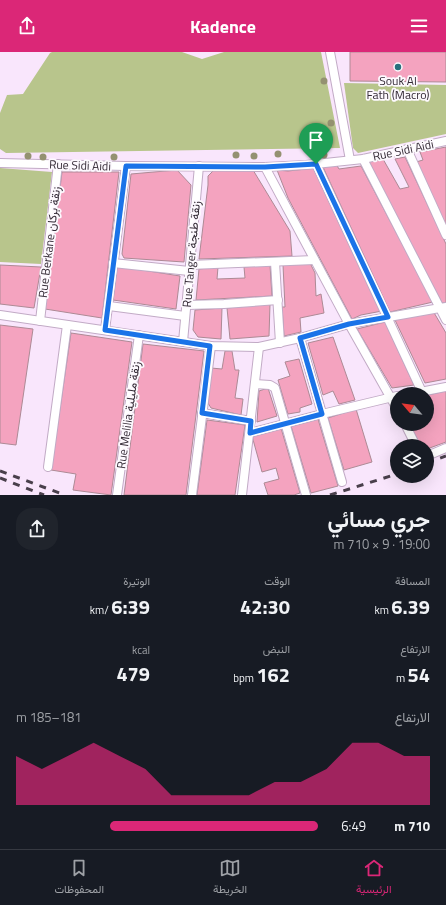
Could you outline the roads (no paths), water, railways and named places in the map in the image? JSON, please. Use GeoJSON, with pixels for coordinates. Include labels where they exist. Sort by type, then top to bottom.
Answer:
{"type":"FeatureCollection","features":[{"type":"Feature","properties":{"kind":"street"},"geometry":{"type":"LineString","coordinates":[[330,52],[350,160]]}},
{"type":"Feature","properties":{"kind":"street","name":"Rue Sidi Aidi"},"geometry":{"type":"LineString","coordinates":[[0,163],[265,167],[363,159],[446,141]]}},
{"type":"Feature","properties":{"kind":"street"},"geometry":{"type":"LineString","coordinates":[[407,149],[446,235]]}},
{"type":"Feature","properties":{"kind":"street"},"geometry":{"type":"LineString","coordinates":[[363,159],[443,308],[446,320]]}},
{"type":"Feature","properties":{"kind":"street","name":"Rue Berkane زنقة بركان"},"geometry":{"type":"LineString","coordinates":[[40,321],[58,164]]}},
{"type":"Feature","properties":{"kind":"street"},"geometry":{"type":"LineString","coordinates":[[316,164],[420,387]]}},
{"type":"Feature","properties":{"kind":"street"},"geometry":{"type":"LineString","coordinates":[[105,330],[126,166]]}},
{"type":"Feature","properties":{"kind":"street","name":"Rue Tanger زنقة طنجة"},"geometry":{"type":"LineString","coordinates":[[183,342],[199,166]]}},
{"type":"Feature","properties":{"kind":"street"},"geometry":{"type":"LineString","coordinates":[[265,167],[349,324],[390,391]]}},
{"type":"Feature","properties":{"kind":"street"},"geometry":{"type":"LineString","coordinates":[[113,263],[190,268],[314,260]]}},
{"type":"Feature","properties":{"kind":"street"},"geometry":{"type":"LineString","coordinates":[[275,262],[280,343]]}},
{"type":"Feature","properties":{"kind":"street"},"geometry":{"type":"LineString","coordinates":[[186,305],[278,300]]}},
{"type":"Feature","properties":{"kind":"street"},"geometry":{"type":"LineString","coordinates":[[109,306],[185,316]]}},
{"type":"Feature","properties":{"kind":"street"},"geometry":{"type":"LineString","coordinates":[[0,315],[210,346],[259,347],[300,338],[349,324],[443,308]]}},
{"type":"Feature","properties":{"kind":"street"},"geometry":{"type":"LineString","coordinates":[[48,467],[66,325]]}},
{"type":"Feature","properties":{"kind":"street","name":"Rue Melilia زنقة مليلية"},"geometry":{"type":"LineString","coordinates":[[117,495],[139,335]]}},
{"type":"Feature","properties":{"kind":"street"},"geometry":{"type":"LineString","coordinates":[[300,338],[342,482]]}},
{"type":"Feature","properties":{"kind":"street"},"geometry":{"type":"LineString","coordinates":[[192,495],[210,346]]}},
{"type":"Feature","properties":{"kind":"street"},"geometry":{"type":"LineString","coordinates":[[242,495],[259,347]]}},
{"type":"Feature","properties":{"kind":"street"},"geometry":{"type":"LineString","coordinates":[[255,384],[270,385],[275,388],[306,495]]}},
{"type":"Feature","properties":{"kind":"street"},"geometry":{"type":"LineString","coordinates":[[434,390],[446,387]]}},
{"type":"Feature","properties":{"kind":"street"},"geometry":{"type":"LineString","coordinates":[[250,433],[390,398]]}},
{"type":"Feature","properties":{"kind":"street"},"geometry":{"type":"LineString","coordinates":[[202,413],[251,421]]}},
{"type":"Feature","properties":{"kind":"street"},"geometry":{"type":"LineString","coordinates":[[434,453],[446,448]]}},
{"type":"Feature","properties":{"kind":"railway"},"geometry":{"type":"LineString","coordinates":[[434,460],[446,456]]}},
{"type":"Feature","properties":{"kind":"railway"},"geometry":{"type":"LineString","coordinates":[[0,471],[65,495]]}},
{"type":"Feature","properties":{"kind":"railway"},"geometry":{"type":"LineString","coordinates":[[330,495],[390,476]]}},
{"type":"Feature","properties":{"kind":"railway"},"geometry":{"type":"LineString","coordinates":[[0,478],[44,495]]}},
{"type":"Feature","properties":{"kind":"place","name":"Souk Al Fath (Macro)"},"geometry":{"type":"Point","coordinates":[398,67]}}]}
